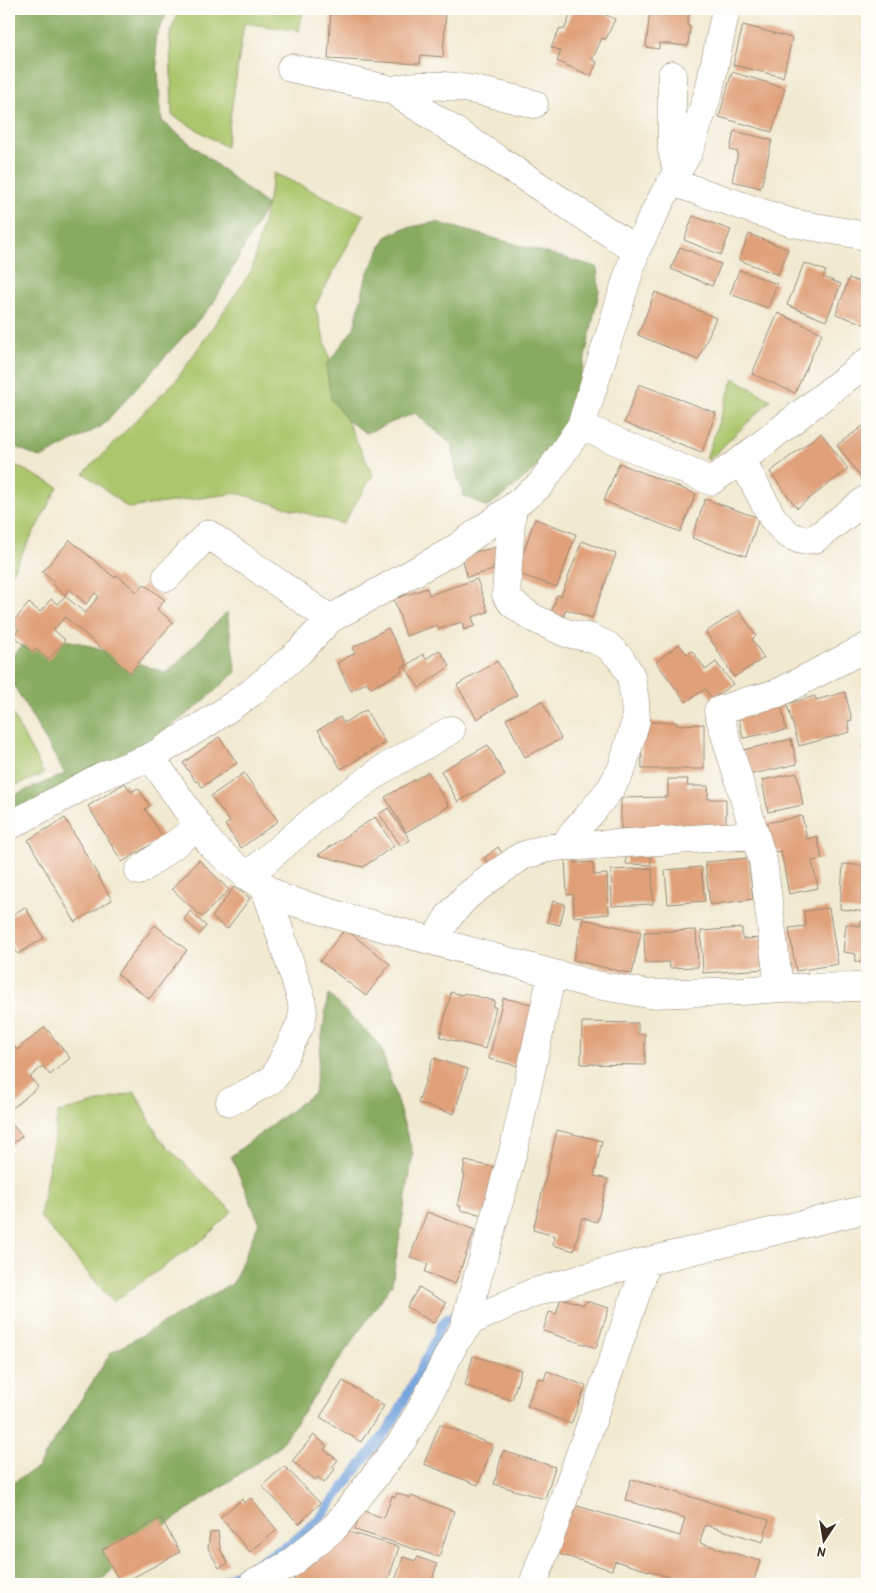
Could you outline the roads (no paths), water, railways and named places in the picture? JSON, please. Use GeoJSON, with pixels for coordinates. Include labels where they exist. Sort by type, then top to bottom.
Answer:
{"type":"FeatureCollection","features":[{"type":"Feature","properties":{"kind":"street"},"geometry":{"type":"LineString","coordinates":[[9,826],[102,776],[151,757],[210,721],[251,693],[299,652],[330,619],[452,551],[514,507],[541,484],[581,426],[636,250],[689,151],[708,92],[726,9]]}},
{"type":"Feature","properties":{"kind":"street"},"geometry":{"type":"LineString","coordinates":[[291,68],[392,90],[419,86],[450,86],[491,93],[534,104]]}},
{"type":"Feature","properties":{"kind":"street"},"geometry":{"type":"LineString","coordinates":[[672,75],[672,150],[675,177]]}},
{"type":"Feature","properties":{"kind":"street"},"geometry":{"type":"LineString","coordinates":[[392,90],[636,250]]}},
{"type":"Feature","properties":{"kind":"street"},"geometry":{"type":"LineString","coordinates":[[675,177],[792,223],[867,236]]}},
{"type":"Feature","properties":{"kind":"street"},"geometry":{"type":"LineString","coordinates":[[581,426],[711,481],[742,460],[867,362]]}},
{"type":"Feature","properties":{"kind":"street"},"geometry":{"type":"LineString","coordinates":[[742,460],[772,517],[787,534],[801,540],[815,539],[867,499]]}},
{"type":"Feature","properties":{"kind":"street"},"geometry":{"type":"LineString","coordinates":[[514,507],[511,522],[506,595],[513,604],[533,618],[566,632],[591,638],[608,646],[621,659],[631,676],[635,702],[636,720],[622,768],[611,788],[575,830],[564,846]]}},
{"type":"Feature","properties":{"kind":"street"},"geometry":{"type":"LineString","coordinates":[[166,577],[208,534],[330,619]]}},
{"type":"Feature","properties":{"kind":"street"},"geometry":{"type":"LineString","coordinates":[[779,988],[763,861],[718,711],[778,693],[867,647]]}},
{"type":"Feature","properties":{"kind":"street"},"geometry":{"type":"LineString","coordinates":[[255,881],[324,811],[385,768],[451,730]]}},
{"type":"Feature","properties":{"kind":"street"},"geometry":{"type":"LineString","coordinates":[[151,757],[212,846],[255,881],[281,898],[552,974],[591,984],[649,994],[779,988],[867,987]]}},
{"type":"Feature","properties":{"kind":"street"},"geometry":{"type":"LineString","coordinates":[[139,871],[199,826]]}},
{"type":"Feature","properties":{"kind":"street"},"geometry":{"type":"LineString","coordinates":[[434,941],[449,916],[466,898],[522,856],[544,849],[564,846],[755,835]]}},
{"type":"Feature","properties":{"kind":"street"},"geometry":{"type":"LineString","coordinates":[[230,1102],[270,1081],[275,1076],[301,1023],[303,1012],[301,998],[255,881]]}},
{"type":"Feature","properties":{"kind":"street"},"geometry":{"type":"LineString","coordinates":[[266,1581],[335,1527],[371,1482],[402,1441],[423,1406],[465,1322],[514,1148],[552,974]]}},
{"type":"Feature","properties":{"kind":"street"},"geometry":{"type":"LineString","coordinates":[[465,1322],[532,1293],[647,1262],[867,1209]]}},
{"type":"Feature","properties":{"kind":"street"},"geometry":{"type":"LineString","coordinates":[[533,1584],[647,1262]]}},
{"type":"Feature","properties":{"kind":"waterway"},"geometry":{"type":"LineString","coordinates":[[218,1584],[290,1544],[319,1519],[392,1424],[443,1323],[452,1315],[463,1311]]}}]}
